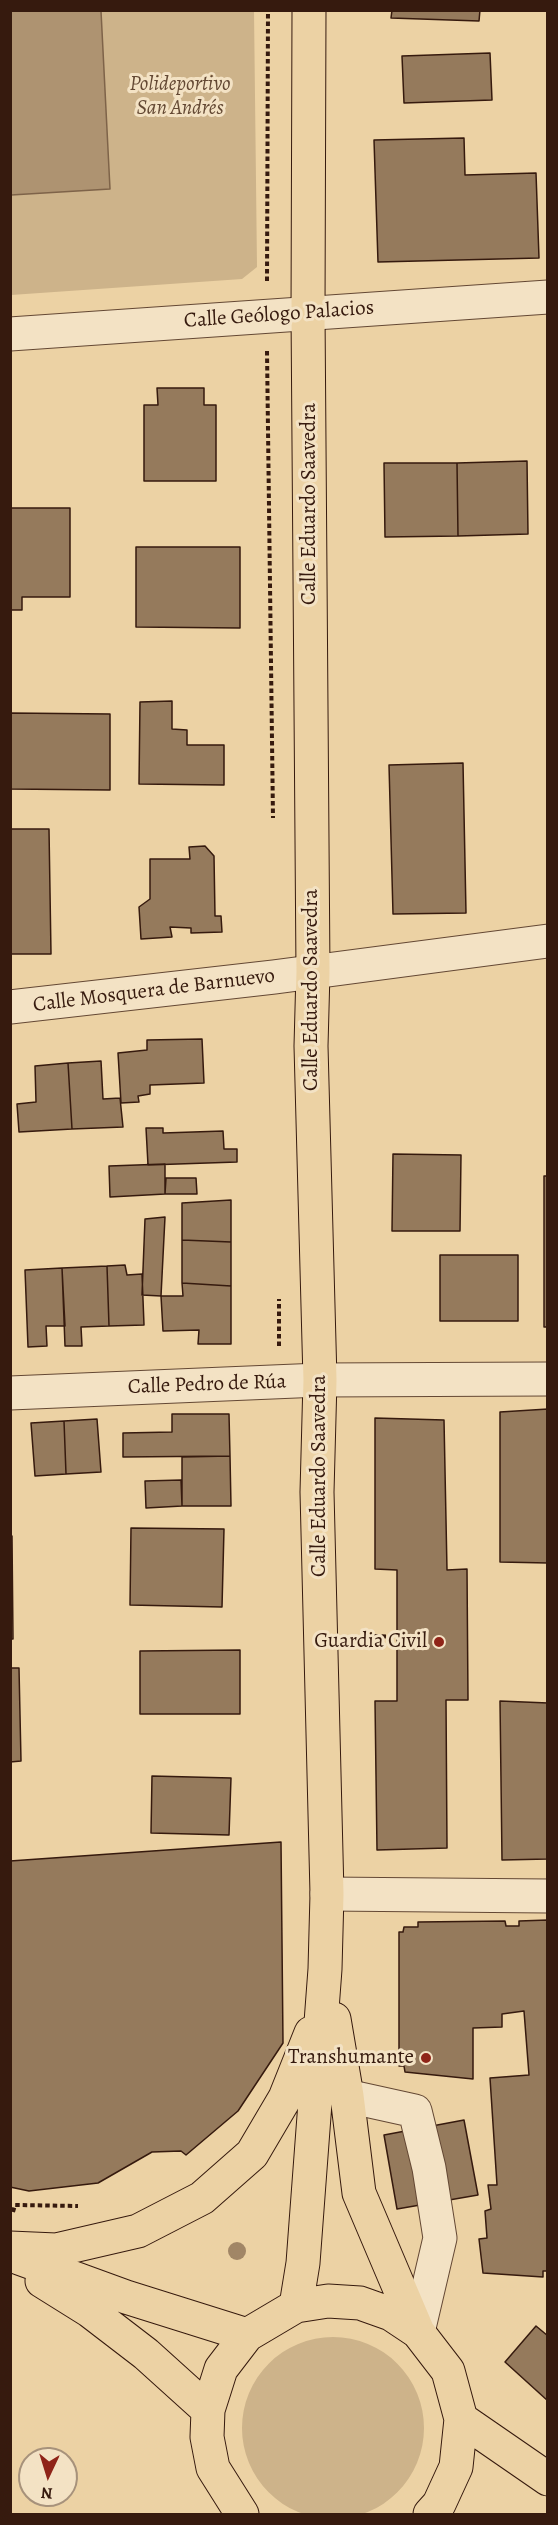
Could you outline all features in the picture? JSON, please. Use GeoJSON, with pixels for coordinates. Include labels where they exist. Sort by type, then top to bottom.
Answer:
{"type":"FeatureCollection","features":[{"type":"Feature","properties":{"kind":"main road","name":"Calle Eduardo Saavedra"},"geometry":{"type":"LineString","coordinates":[[309,10],[308,312],[313,972],[311,1046],[320,1380],[317,1492],[327,1894],[325,1970]]}},
{"type":"Feature","properties":{"kind":"main road"},"geometry":{"type":"LineString","coordinates":[[325,1970],[347,2096],[359,2193],[417,2332],[448,2371],[461,2419],[456,2467],[439,2504],[429,2514]]}},
{"type":"Feature","properties":{"kind":"main road"},"geometry":{"type":"LineString","coordinates":[[10,2248],[56,2250],[138,2231],[202,2198],[252,2154],[285,2098],[312,2031],[325,1970]]}},
{"type":"Feature","properties":{"kind":"main road"},"geometry":{"type":"LineString","coordinates":[[296,2306],[303,2263],[325,1970]]}},
{"type":"Feature","properties":{"kind":"main road"},"geometry":{"type":"LineString","coordinates":[[10,2255],[126,2297],[248,2335]]}},
{"type":"Feature","properties":{"kind":"main road"},"geometry":{"type":"LineString","coordinates":[[10,2261],[99,2318],[146,2354],[208,2410]]}},
{"type":"Feature","properties":{"kind":"main road"},"geometry":{"type":"LineString","coordinates":[[242,2514],[213,2468],[207,2437],[208,2410],[221,2369],[248,2335],[296,2306],[328,2301],[360,2303],[391,2314],[417,2332]]}},
{"type":"Feature","properties":{"kind":"main road"},"geometry":{"type":"LineString","coordinates":[[461,2419],[548,2479]]}},
{"type":"Feature","properties":{"kind":"street","name":"Calle Geólogo Palacios"},"geometry":{"type":"LineString","coordinates":[[10,334],[548,297]]}},
{"type":"Feature","properties":{"kind":"street","name":"Calle Mosquera de Barnuevo"},"geometry":{"type":"LineString","coordinates":[[10,1007],[313,972],[548,941]]}},
{"type":"Feature","properties":{"kind":"street","name":"Calle Pedro de Rúa"},"geometry":{"type":"LineString","coordinates":[[10,1393],[320,1380],[548,1379]]}},
{"type":"Feature","properties":{"kind":"street"},"geometry":{"type":"LineString","coordinates":[[327,1894],[548,1896]]}},
{"type":"Feature","properties":{"kind":"street"},"geometry":{"type":"LineString","coordinates":[[347,2096],[415,2111],[429,2168],[440,2238],[417,2332]]}},
{"type":"Feature","properties":{"kind":"path"},"geometry":{"type":"LineString","coordinates":[[267,10],[267,315],[273,825]]}},
{"type":"Feature","properties":{"kind":"path"},"geometry":{"type":"LineString","coordinates":[[278,1382],[279,1297]]}},
{"type":"Feature","properties":{"kind":"path"},"geometry":{"type":"LineString","coordinates":[[374,1636],[397,1637]]}},
{"type":"Feature","properties":{"kind":"path"},"geometry":{"type":"LineString","coordinates":[[10,2218],[15,2205],[89,2206]]}},
{"type":"Feature","properties":{"kind":"green space","name":"Polideportivo San Andrés"},"geometry":{"type":"Polygon","coordinates":[[[101,11],[254,11],[257,267],[242,279],[11,295],[11,195],[110,189],[101,11]]]}},
{"type":"Feature","properties":{"kind":"green space"},"geometry":{"type":"Polygon","coordinates":[[[333,2337],[368,2344],[397,2364],[417,2393],[424,2428],[417,2463],[397,2492],[368,2512],[333,2519],[298,2512],[269,2492],[249,2463],[242,2428],[249,2393],[269,2364],[298,2344],[333,2337]]]}},
{"type":"Feature","properties":{"kind":"shaded area"},"geometry":{"type":"Polygon","coordinates":[[[11,10],[101,11],[110,189],[11,195],[11,10]]]}},
{"type":"Feature","properties":{"kind":"building"},"geometry":{"type":"Polygon","coordinates":[[[392,10],[480,10],[479,21],[391,18],[392,10]]]}},
{"type":"Feature","properties":{"kind":"building"},"geometry":{"type":"Polygon","coordinates":[[[490,53],[492,100],[404,103],[402,56],[490,53]]]}},
{"type":"Feature","properties":{"kind":"building"},"geometry":{"type":"Polygon","coordinates":[[[464,138],[465,175],[536,173],[539,258],[378,262],[374,140],[464,138]]]}},
{"type":"Feature","properties":{"kind":"building"},"geometry":{"type":"Polygon","coordinates":[[[157,388],[204,388],[204,405],[216,405],[216,481],[144,481],[144,405],[158,405],[157,388]]]}},
{"type":"Feature","properties":{"kind":"building"},"geometry":{"type":"Polygon","coordinates":[[[527,461],[528,534],[458,536],[457,463],[527,461]]]}},
{"type":"Feature","properties":{"kind":"building"},"geometry":{"type":"Polygon","coordinates":[[[384,463],[457,463],[458,536],[385,537],[384,463]]]}},
{"type":"Feature","properties":{"kind":"building"},"geometry":{"type":"Polygon","coordinates":[[[10,508],[70,508],[70,597],[22,597],[22,610],[10,610],[10,508]]]}},
{"type":"Feature","properties":{"kind":"building"},"geometry":{"type":"Polygon","coordinates":[[[136,547],[240,547],[240,628],[136,627],[136,547]]]}},
{"type":"Feature","properties":{"kind":"building"},"geometry":{"type":"Polygon","coordinates":[[[172,701],[172,729],[187,730],[187,745],[224,745],[224,785],[139,784],[140,702],[172,701]]]}},
{"type":"Feature","properties":{"kind":"building"},"geometry":{"type":"Polygon","coordinates":[[[10,713],[110,714],[110,790],[10,789],[10,713]]]}},
{"type":"Feature","properties":{"kind":"building"},"geometry":{"type":"Polygon","coordinates":[[[463,763],[466,913],[393,914],[389,765],[463,763]]]}},
{"type":"Feature","properties":{"kind":"building"},"geometry":{"type":"Polygon","coordinates":[[[10,829],[49,829],[51,954],[10,954],[10,829]]]}},
{"type":"Feature","properties":{"kind":"building"},"geometry":{"type":"Polygon","coordinates":[[[205,846],[214,856],[215,916],[221,916],[222,932],[191,933],[191,928],[170,927],[172,937],[141,939],[139,907],[150,899],[150,859],[190,859],[189,847],[205,846]]]}},
{"type":"Feature","properties":{"kind":"building"},"geometry":{"type":"Polygon","coordinates":[[[202,1039],[204,1083],[150,1085],[150,1094],[138,1096],[139,1102],[121,1103],[118,1053],[147,1050],[147,1040],[202,1039]]]}},
{"type":"Feature","properties":{"kind":"building"},"geometry":{"type":"Polygon","coordinates":[[[101,1061],[103,1099],[120,1098],[123,1127],[72,1129],[68,1063],[101,1061]]]}},
{"type":"Feature","properties":{"kind":"building"},"geometry":{"type":"Polygon","coordinates":[[[68,1063],[72,1129],[19,1132],[17,1104],[36,1102],[35,1066],[68,1063]]]}},
{"type":"Feature","properties":{"kind":"building"},"geometry":{"type":"Polygon","coordinates":[[[146,1128],[163,1128],[163,1133],[223,1131],[224,1149],[237,1149],[237,1162],[148,1165],[146,1128]]]}},
{"type":"Feature","properties":{"kind":"building"},"geometry":{"type":"Polygon","coordinates":[[[393,1154],[461,1155],[460,1231],[392,1231],[393,1154]]]}},
{"type":"Feature","properties":{"kind":"building"},"geometry":{"type":"Polygon","coordinates":[[[165,1164],[165,1194],[110,1197],[109,1166],[165,1164]]]}},
{"type":"Feature","properties":{"kind":"building"},"geometry":{"type":"Polygon","coordinates":[[[544,1176],[548,1176],[548,1327],[544,1327],[544,1176]]]}},
{"type":"Feature","properties":{"kind":"building"},"geometry":{"type":"Polygon","coordinates":[[[166,1178],[196,1178],[197,1194],[165,1194],[166,1178]]]}},
{"type":"Feature","properties":{"kind":"building"},"geometry":{"type":"Polygon","coordinates":[[[231,1200],[231,1242],[182,1240],[182,1203],[231,1200]]]}},
{"type":"Feature","properties":{"kind":"building"},"geometry":{"type":"Polygon","coordinates":[[[165,1217],[161,1296],[142,1295],[145,1219],[165,1217]]]}},
{"type":"Feature","properties":{"kind":"building"},"geometry":{"type":"Polygon","coordinates":[[[182,1240],[231,1242],[231,1286],[182,1283],[182,1240]]]}},
{"type":"Feature","properties":{"kind":"building"},"geometry":{"type":"Polygon","coordinates":[[[440,1255],[518,1255],[518,1321],[440,1321],[440,1255]]]}},
{"type":"Feature","properties":{"kind":"building"},"geometry":{"type":"Polygon","coordinates":[[[125,1265],[127,1275],[142,1274],[144,1325],[109,1326],[107,1266],[125,1265]]]}},
{"type":"Feature","properties":{"kind":"building"},"geometry":{"type":"Polygon","coordinates":[[[107,1266],[109,1326],[81,1327],[82,1346],[65,1346],[62,1268],[107,1266]]]}},
{"type":"Feature","properties":{"kind":"building"},"geometry":{"type":"Polygon","coordinates":[[[62,1268],[65,1326],[46,1326],[47,1346],[28,1347],[25,1270],[62,1268]]]}},
{"type":"Feature","properties":{"kind":"building"},"geometry":{"type":"Polygon","coordinates":[[[182,1283],[231,1286],[231,1344],[198,1344],[199,1330],[163,1331],[161,1296],[183,1296],[182,1283]]]}},
{"type":"Feature","properties":{"kind":"building"},"geometry":{"type":"Polygon","coordinates":[[[548,1409],[548,1563],[500,1562],[500,1412],[548,1409]]]}},
{"type":"Feature","properties":{"kind":"building"},"geometry":{"type":"Polygon","coordinates":[[[172,1414],[229,1414],[230,1456],[123,1457],[123,1433],[172,1432],[172,1414]]]}},
{"type":"Feature","properties":{"kind":"building"},"geometry":{"type":"Polygon","coordinates":[[[375,1418],[444,1420],[447,1570],[467,1569],[468,1700],[446,1700],[447,1848],[377,1850],[375,1701],[397,1701],[397,1570],[375,1569],[375,1418]]]}},
{"type":"Feature","properties":{"kind":"building"},"geometry":{"type":"Polygon","coordinates":[[[97,1419],[101,1472],[66,1474],[64,1421],[97,1419]]]}},
{"type":"Feature","properties":{"kind":"building"},"geometry":{"type":"Polygon","coordinates":[[[64,1421],[66,1474],[35,1476],[31,1423],[64,1421]]]}},
{"type":"Feature","properties":{"kind":"building"},"geometry":{"type":"Polygon","coordinates":[[[230,1456],[231,1506],[182,1506],[182,1457],[230,1456]]]}},
{"type":"Feature","properties":{"kind":"building"},"geometry":{"type":"Polygon","coordinates":[[[181,1480],[182,1506],[146,1508],[145,1481],[181,1480]]]}},
{"type":"Feature","properties":{"kind":"building"},"geometry":{"type":"Polygon","coordinates":[[[131,1528],[224,1529],[222,1607],[130,1605],[131,1528]]]}},
{"type":"Feature","properties":{"kind":"building"},"geometry":{"type":"Polygon","coordinates":[[[10,1536],[12,1536],[13,1639],[10,1639],[10,1536]]]}},
{"type":"Feature","properties":{"kind":"building"},"geometry":{"type":"Polygon","coordinates":[[[240,1650],[240,1714],[140,1714],[140,1651],[240,1650]]]}},
{"type":"Feature","properties":{"kind":"building"},"geometry":{"type":"Polygon","coordinates":[[[10,1668],[19,1668],[21,1761],[10,1762],[10,1668]]]}},
{"type":"Feature","properties":{"kind":"building"},"geometry":{"type":"Polygon","coordinates":[[[500,1701],[548,1703],[548,1859],[502,1860],[500,1701]]]}},
{"type":"Feature","properties":{"kind":"building"},"geometry":{"type":"Polygon","coordinates":[[[152,1776],[231,1778],[229,1835],[151,1833],[152,1776]]]}},
{"type":"Feature","properties":{"kind":"building"},"geometry":{"type":"Polygon","coordinates":[[[281,1842],[283,2043],[238,2111],[186,2155],[181,2151],[152,2152],[98,2183],[29,2191],[10,2187],[10,1861],[281,1842]]]}},
{"type":"Feature","properties":{"kind":"building"},"geometry":{"type":"Polygon","coordinates":[[[548,1920],[548,2271],[543,2271],[543,2277],[483,2273],[479,2239],[487,2238],[485,2211],[491,2209],[488,2185],[497,2185],[490,2078],[529,2075],[524,2011],[502,2014],[502,2027],[473,2028],[473,2079],[405,2072],[404,2066],[399,2066],[399,1932],[403,1932],[404,1927],[418,1927],[418,1922],[505,1921],[506,1926],[519,1926],[519,1921],[548,1920]]]}},
{"type":"Feature","properties":{"kind":"building"},"geometry":{"type":"Polygon","coordinates":[[[464,2120],[478,2195],[397,2209],[384,2135],[464,2120]]]}},
{"type":"Feature","properties":{"kind":"building"},"geometry":{"type":"Polygon","coordinates":[[[536,2326],[548,2336],[548,2401],[505,2362],[536,2326]]]}},
{"type":"Feature","properties":{"kind":"place","name":"Guardia Civil"},"geometry":{"type":"Point","coordinates":[439,1642]}},
{"type":"Feature","properties":{"kind":"place","name":"Transhumante"},"geometry":{"type":"Point","coordinates":[426,2058]}}]}
